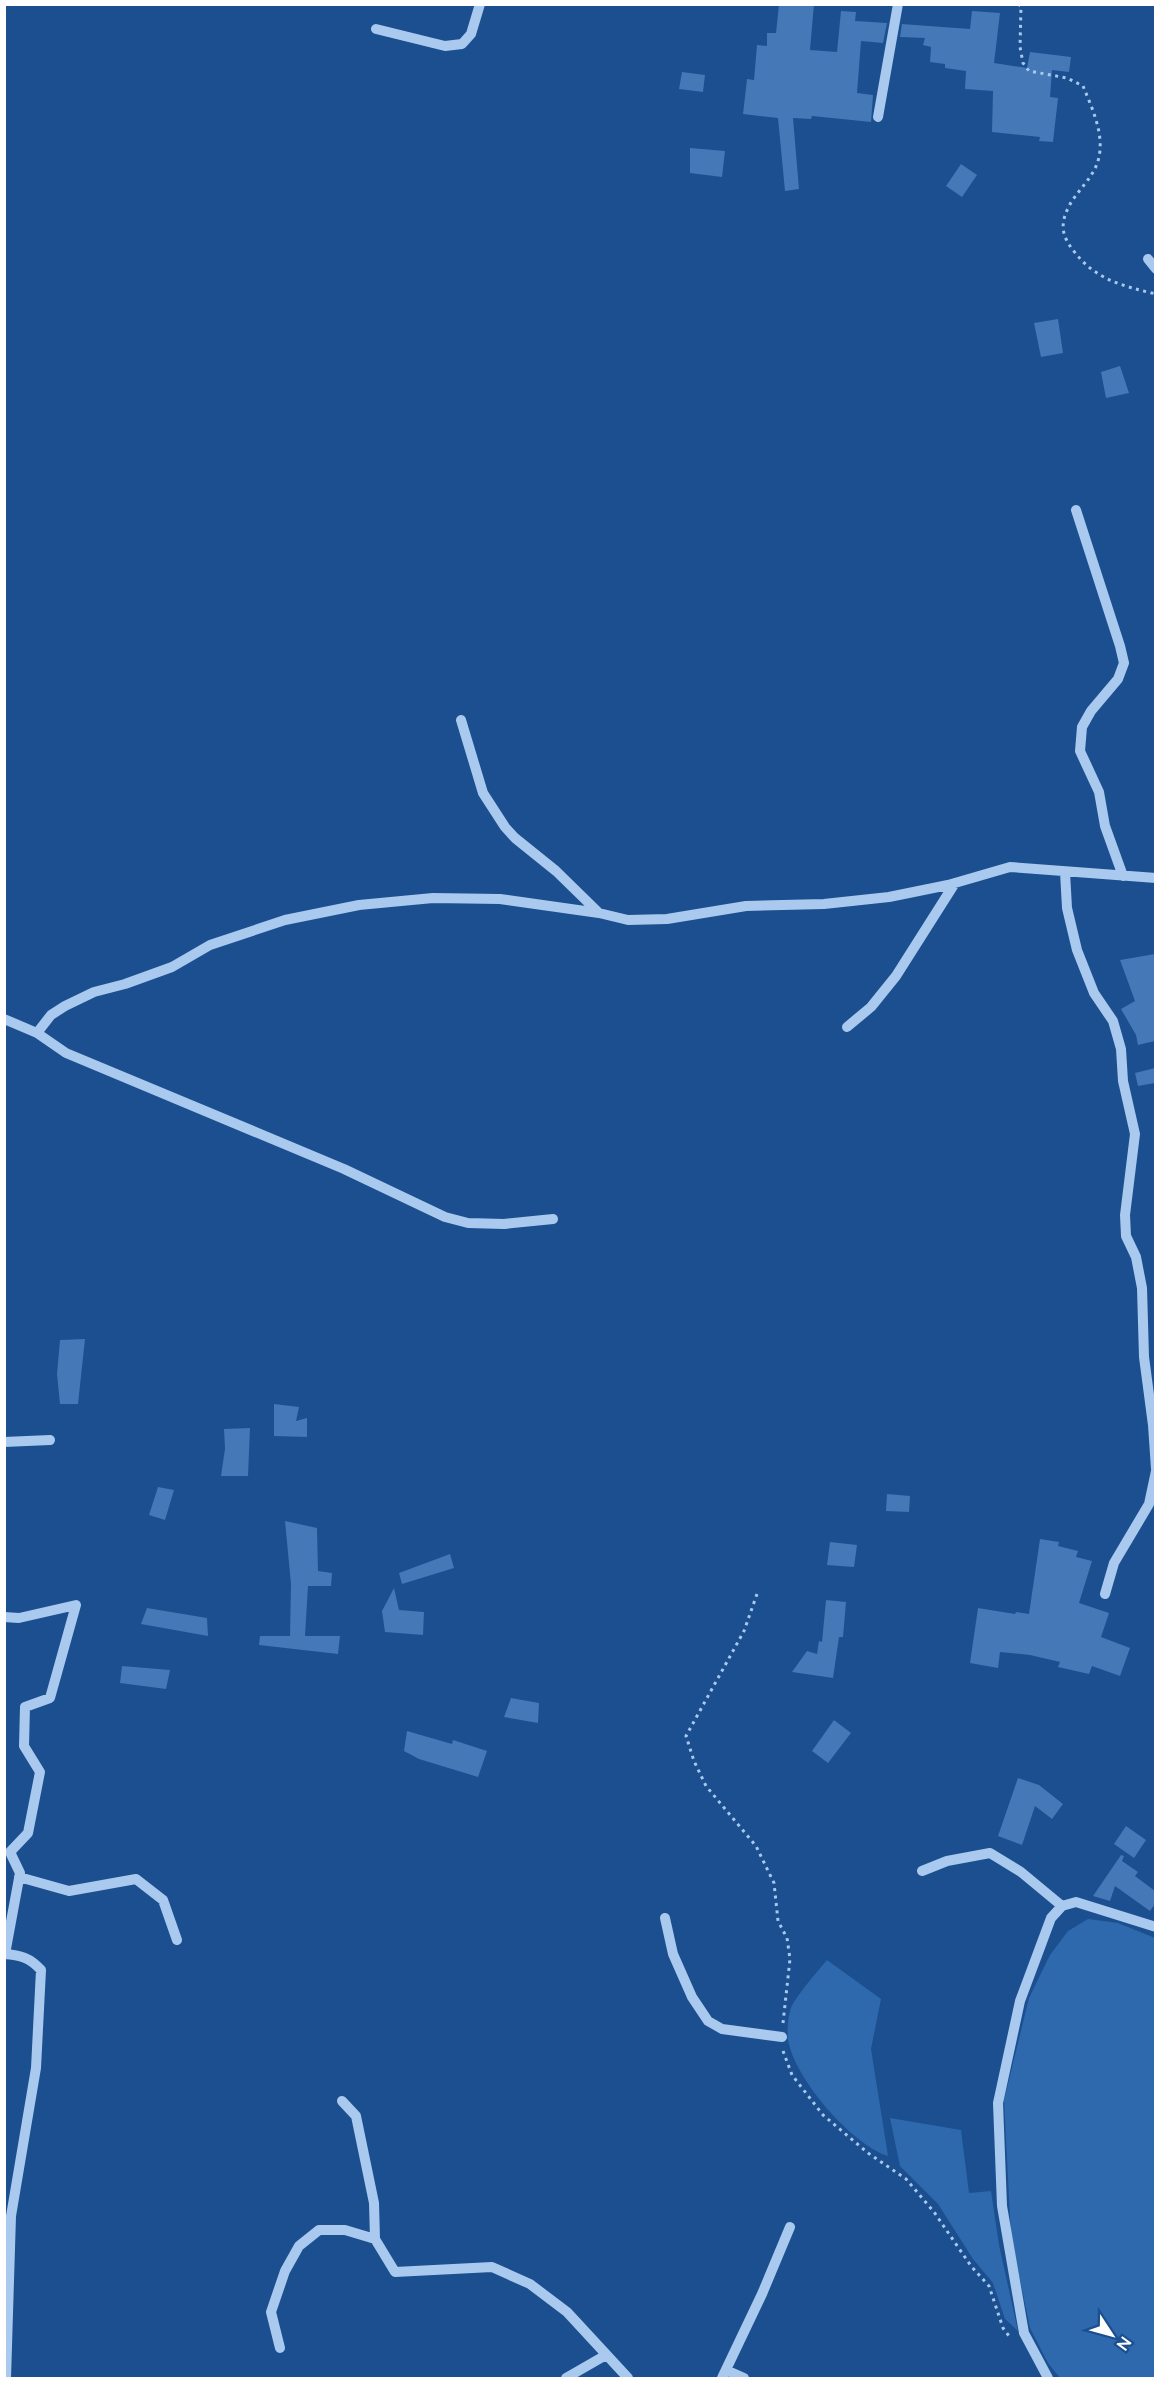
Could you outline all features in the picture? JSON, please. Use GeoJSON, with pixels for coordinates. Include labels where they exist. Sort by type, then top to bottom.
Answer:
{"type":"FeatureCollection","features":[{"type":"Feature","properties":{"kind":"street"},"geometry":{"type":"LineString","coordinates":[[376,28],[444,46],[462,44],[471,34],[480,4]]}},
{"type":"Feature","properties":{"kind":"street"},"geometry":{"type":"LineString","coordinates":[[878,117],[898,4]]}},
{"type":"Feature","properties":{"kind":"street"},"geometry":{"type":"LineString","coordinates":[[1148,260],[1155,269]]}},
{"type":"Feature","properties":{"kind":"street"},"geometry":{"type":"LineString","coordinates":[[1076,510],[1124,663],[1118,679],[1091,711],[1082,727],[1080,751],[1099,792],[1105,826],[1123,876]]}},
{"type":"Feature","properties":{"kind":"street"},"geometry":{"type":"LineString","coordinates":[[460,720],[483,793],[497,816],[515,838],[556,871],[599,913]]}},
{"type":"Feature","properties":{"kind":"street"},"geometry":{"type":"LineString","coordinates":[[37,1033],[51,1015],[65,1006],[94,992],[125,984],[172,967],[210,945],[285,920],[359,905],[434,898],[500,899],[599,913],[628,920],[667,919],[746,906],[824,904],[889,897],[956,883],[1010,867],[1155,878]]}},
{"type":"Feature","properties":{"kind":"street"},"geometry":{"type":"LineString","coordinates":[[1065,872],[1067,908],[1077,950],[1094,993],[1113,1021],[1121,1049],[1124,1081],[1135,1134],[1125,1215],[1126,1236],[1136,1257],[1142,1288],[1144,1357],[1153,1425],[1155,1470],[1149,1504],[1114,1563],[1105,1594]]}},
{"type":"Feature","properties":{"kind":"street"},"geometry":{"type":"LineString","coordinates":[[847,1027],[871,1007],[896,976],[956,883]]}},
{"type":"Feature","properties":{"kind":"street"},"geometry":{"type":"LineString","coordinates":[[4,1019],[37,1033],[66,1053],[344,1169],[445,1217],[468,1223],[504,1224],[553,1219]]}},
{"type":"Feature","properties":{"kind":"street"},"geometry":{"type":"LineString","coordinates":[[4,1442],[50,1440]]}},
{"type":"Feature","properties":{"kind":"street"},"geometry":{"type":"LineString","coordinates":[[4,1617],[19,1618],[76,1605],[50,1698],[25,1707],[24,1746],[40,1772],[28,1833],[10,1852],[20,1873],[5,1954],[20,1955],[33,1961],[41,1970],[36,2068],[11,2216],[6,2379]]}},
{"type":"Feature","properties":{"kind":"street"},"geometry":{"type":"LineString","coordinates":[[922,1871],[947,1861],[990,1853],[1021,1872],[1062,1906]]}},
{"type":"Feature","properties":{"kind":"street"},"geometry":{"type":"LineString","coordinates":[[19,1877],[69,1891],[136,1879],[163,1900],[177,1940]]}},
{"type":"Feature","properties":{"kind":"street"},"geometry":{"type":"LineString","coordinates":[[1048,2379],[1024,2333],[1002,2206],[998,2103],[1020,2001],[1051,1918],[1062,1906],[1076,1902],[1155,1927]]}},
{"type":"Feature","properties":{"kind":"street"},"geometry":{"type":"LineString","coordinates":[[665,1918],[673,1954],[692,1997],[708,2021],[722,2030],[782,2037]]}},
{"type":"Feature","properties":{"kind":"street"},"geometry":{"type":"LineString","coordinates":[[342,2101],[356,2116],[374,2203],[375,2239],[394,2272],[492,2267],[530,2284],[567,2312],[628,2379]]}},
{"type":"Feature","properties":{"kind":"street"},"geometry":{"type":"LineString","coordinates":[[744,2379],[724,2374],[762,2295],[790,2227]]}},
{"type":"Feature","properties":{"kind":"street"},"geometry":{"type":"LineString","coordinates":[[280,2348],[271,2312],[285,2271],[298,2246],[319,2230],[345,2230],[375,2239]]}},
{"type":"Feature","properties":{"kind":"street"},"geometry":{"type":"LineString","coordinates":[[566,2379],[606,2355]]}},
{"type":"Feature","properties":{"kind":"path"},"geometry":{"type":"LineString","coordinates":[[1018,4],[1021,6],[1020,47],[1023,63],[1029,71],[1066,78],[1083,86],[1100,135],[1099,158],[1091,175],[1067,209],[1063,224],[1064,239],[1086,267],[1105,278],[1155,294]]}},
{"type":"Feature","properties":{"kind":"path"},"geometry":{"type":"LineString","coordinates":[[757,1594],[744,1631],[686,1736],[694,1761],[706,1786],[756,1846],[774,1883],[778,1921],[787,1938],[790,1959],[781,2045],[792,2075],[823,2115],[868,2153],[906,2179],[934,2212],[971,2266],[989,2286],[1003,2328],[1010,2336]]}},
{"type":"Feature","properties":{"kind":"shaded area"},"geometry":{"type":"Polygon","coordinates":[[[1088,1919],[1118,1923],[1155,1938],[1155,2378],[1060,2378],[1048,2363],[1030,2328],[1011,2236],[1004,2100],[1029,1998],[1050,1955],[1068,1931],[1088,1919]]]}},
{"type":"Feature","properties":{"kind":"shaded area"},"geometry":{"type":"Polygon","coordinates":[[[827,1960],[881,1999],[871,2049],[888,2156],[858,2138],[827,2108],[801,2073],[788,2040],[788,2019],[793,2003],[827,1960]]]}},
{"type":"Feature","properties":{"kind":"shaded area"},"geometry":{"type":"Polygon","coordinates":[[[890,2118],[961,2130],[969,2193],[991,2191],[999,2245],[1018,2331],[1005,2319],[993,2283],[973,2259],[938,2204],[900,2166],[890,2118]]]}},
{"type":"Feature","properties":{"kind":"building"},"geometry":{"type":"Polygon","coordinates":[[[779,4],[814,4],[810,50],[837,52],[841,11],[856,12],[855,21],[887,23],[883,43],[861,41],[857,93],[873,95],[871,122],[812,116],[811,119],[793,118],[799,189],[785,191],[778,118],[743,114],[747,79],[754,80],[757,45],[767,46],[767,33],[776,33],[779,4]]]}},
{"type":"Feature","properties":{"kind":"building"},"geometry":{"type":"Polygon","coordinates":[[[972,11],[1000,13],[994,63],[1027,68],[1030,52],[1071,57],[1069,72],[1052,70],[1050,97],[1058,98],[1053,142],[1039,141],[1040,137],[992,132],[993,91],[965,89],[966,71],[945,68],[945,64],[930,62],[931,47],[923,45],[925,38],[900,37],[902,24],[970,29],[972,11]]]}},
{"type":"Feature","properties":{"kind":"building"},"geometry":{"type":"Polygon","coordinates":[[[682,72],[705,75],[703,92],[679,89],[682,72]]]}},
{"type":"Feature","properties":{"kind":"building"},"geometry":{"type":"Polygon","coordinates":[[[690,148],[725,151],[722,177],[690,173],[690,148]]]}},
{"type":"Feature","properties":{"kind":"building"},"geometry":{"type":"Polygon","coordinates":[[[961,164],[977,175],[962,197],[946,186],[961,164]]]}},
{"type":"Feature","properties":{"kind":"building"},"geometry":{"type":"Polygon","coordinates":[[[1058,319],[1063,353],[1041,357],[1034,323],[1058,319]]]}},
{"type":"Feature","properties":{"kind":"building"},"geometry":{"type":"Polygon","coordinates":[[[1120,366],[1129,393],[1106,398],[1101,372],[1120,366]]]}},
{"type":"Feature","properties":{"kind":"building"},"geometry":{"type":"Polygon","coordinates":[[[1155,954],[1155,1041],[1138,1045],[1136,1035],[1121,1009],[1135,1001],[1120,960],[1155,954]]]}},
{"type":"Feature","properties":{"kind":"building"},"geometry":{"type":"Polygon","coordinates":[[[1155,1068],[1155,1083],[1138,1086],[1135,1073],[1155,1068]]]}},
{"type":"Feature","properties":{"kind":"building"},"geometry":{"type":"Polygon","coordinates":[[[85,1339],[78,1404],[60,1404],[57,1374],[60,1340],[85,1339]]]}},
{"type":"Feature","properties":{"kind":"building"},"geometry":{"type":"Polygon","coordinates":[[[274,1404],[299,1407],[296,1421],[307,1418],[307,1437],[274,1436],[274,1404]]]}},
{"type":"Feature","properties":{"kind":"building"},"geometry":{"type":"Polygon","coordinates":[[[250,1428],[248,1476],[221,1476],[225,1449],[224,1429],[250,1428]]]}},
{"type":"Feature","properties":{"kind":"building"},"geometry":{"type":"Polygon","coordinates":[[[158,1487],[174,1490],[165,1520],[149,1515],[158,1487]]]}},
{"type":"Feature","properties":{"kind":"building"},"geometry":{"type":"Polygon","coordinates":[[[887,1494],[910,1496],[909,1512],[886,1511],[887,1494]]]}},
{"type":"Feature","properties":{"kind":"building"},"geometry":{"type":"Polygon","coordinates":[[[285,1521],[317,1528],[318,1571],[332,1573],[331,1586],[308,1586],[305,1636],[340,1636],[338,1654],[259,1645],[260,1636],[290,1636],[291,1584],[285,1521]]]}},
{"type":"Feature","properties":{"kind":"building"},"geometry":{"type":"Polygon","coordinates":[[[1040,1539],[1059,1542],[1058,1546],[1078,1551],[1076,1557],[1092,1561],[1079,1603],[1109,1613],[1101,1637],[1130,1648],[1120,1676],[1092,1666],[1089,1674],[1058,1667],[1060,1662],[1030,1655],[1000,1652],[998,1668],[970,1663],[978,1608],[1029,1614],[1040,1539]]]}},
{"type":"Feature","properties":{"kind":"building"},"geometry":{"type":"Polygon","coordinates":[[[830,1542],[857,1545],[854,1567],[827,1565],[830,1542]]]}},
{"type":"Feature","properties":{"kind":"building"},"geometry":{"type":"Polygon","coordinates":[[[450,1554],[454,1568],[402,1584],[399,1573],[450,1554]]]}},
{"type":"Feature","properties":{"kind":"building"},"geometry":{"type":"Polygon","coordinates":[[[394,1588],[399,1610],[424,1612],[423,1635],[385,1632],[382,1611],[394,1588]]]}},
{"type":"Feature","properties":{"kind":"building"},"geometry":{"type":"Polygon","coordinates":[[[826,1600],[846,1602],[843,1637],[839,1637],[833,1678],[792,1672],[807,1651],[817,1654],[819,1641],[822,1642],[826,1600]]]}},
{"type":"Feature","properties":{"kind":"building"},"geometry":{"type":"Polygon","coordinates":[[[147,1608],[207,1618],[208,1636],[141,1624],[147,1608]]]}},
{"type":"Feature","properties":{"kind":"building"},"geometry":{"type":"Polygon","coordinates":[[[122,1666],[170,1670],[166,1689],[120,1683],[122,1666]]]}},
{"type":"Feature","properties":{"kind":"building"},"geometry":{"type":"Polygon","coordinates":[[[511,1698],[539,1703],[538,1723],[504,1717],[511,1698]]]}},
{"type":"Feature","properties":{"kind":"building"},"geometry":{"type":"Polygon","coordinates":[[[834,1720],[851,1733],[828,1763],[812,1751],[834,1720]]]}},
{"type":"Feature","properties":{"kind":"building"},"geometry":{"type":"Polygon","coordinates":[[[407,1731],[452,1744],[453,1740],[487,1751],[478,1777],[419,1759],[404,1751],[407,1731]]]}},
{"type":"Feature","properties":{"kind":"building"},"geometry":{"type":"Polygon","coordinates":[[[1018,1778],[1039,1785],[1063,1804],[1052,1819],[1035,1806],[1022,1845],[998,1836],[1018,1778]]]}},
{"type":"Feature","properties":{"kind":"building"},"geometry":{"type":"Polygon","coordinates":[[[1126,1826],[1146,1840],[1134,1858],[1114,1844],[1126,1826]]]}},
{"type":"Feature","properties":{"kind":"building"},"geometry":{"type":"Polygon","coordinates":[[[1121,1855],[1124,1856],[1122,1861],[1138,1872],[1135,1876],[1155,1891],[1155,1904],[1150,1911],[1115,1886],[1110,1901],[1093,1896],[1121,1855]]]}}]}
